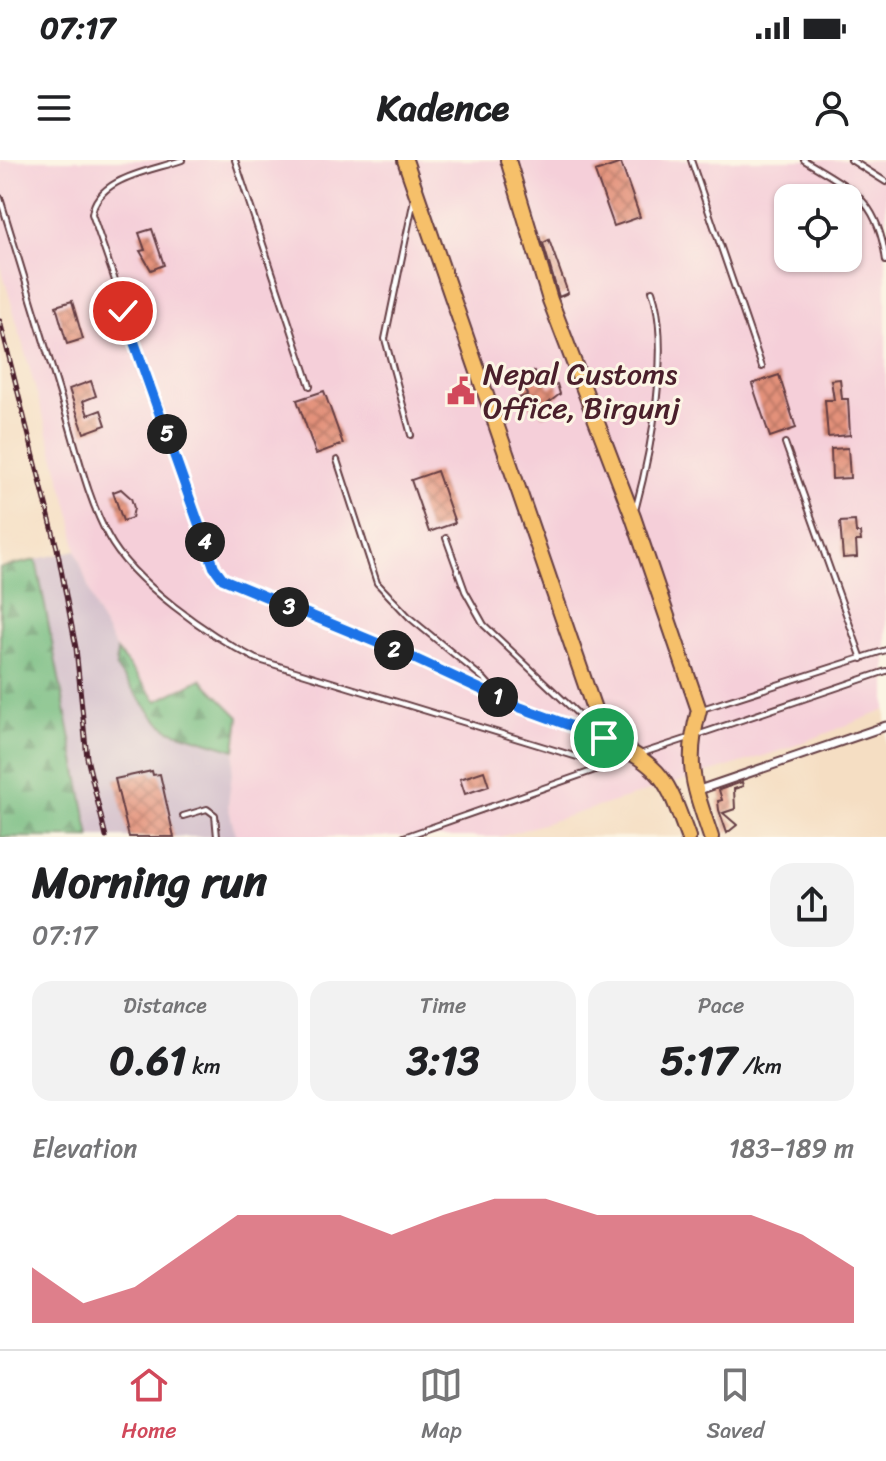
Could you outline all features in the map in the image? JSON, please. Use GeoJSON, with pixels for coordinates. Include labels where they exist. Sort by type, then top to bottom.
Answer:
{"type":"FeatureCollection","features":[{"type":"Feature","properties":{"kind":"highway"},"geometry":{"type":"LineString","coordinates":[[405,160],[604,738],[638,755],[669,783],[688,837]]}},
{"type":"Feature","properties":{"kind":"highway"},"geometry":{"type":"LineString","coordinates":[[508,160],[550,300],[633,517],[699,710],[692,737],[690,774],[711,837]]}},
{"type":"Feature","properties":{"kind":"street"},"geometry":{"type":"LineString","coordinates":[[696,791],[886,726]]}},
{"type":"Feature","properties":{"kind":"lane"},"geometry":{"type":"LineString","coordinates":[[182,160],[109,185],[93,204],[92,214],[214,567],[223,579],[236,587],[409,656],[501,699],[604,738]]}},
{"type":"Feature","properties":{"kind":"lane"},"geometry":{"type":"LineString","coordinates":[[235,160],[310,386]]}},
{"type":"Feature","properties":{"kind":"lane"},"geometry":{"type":"LineString","coordinates":[[691,160],[762,367]]}},
{"type":"Feature","properties":{"kind":"lane"},"geometry":{"type":"LineString","coordinates":[[804,160],[847,187],[877,217],[886,261]]}},
{"type":"Feature","properties":{"kind":"lane"},"geometry":{"type":"LineString","coordinates":[[851,160],[886,182]]}},
{"type":"Feature","properties":{"kind":"lane"},"geometry":{"type":"LineString","coordinates":[[411,435],[385,339],[406,226],[416,193]]}},
{"type":"Feature","properties":{"kind":"lane"},"geometry":{"type":"LineString","coordinates":[[0,198],[82,464],[108,536],[118,552],[180,612],[207,632],[256,659],[607,766]]}},
{"type":"Feature","properties":{"kind":"lane"},"geometry":{"type":"LineString","coordinates":[[633,517],[642,483],[661,352],[659,312],[652,291]]}},
{"type":"Feature","properties":{"kind":"lane"},"geometry":{"type":"LineString","coordinates":[[785,443],[862,659]]}},
{"type":"Feature","properties":{"kind":"lane"},"geometry":{"type":"LineString","coordinates":[[337,460],[377,583],[392,601],[484,679],[501,699]]}},
{"type":"Feature","properties":{"kind":"lane"},"geometry":{"type":"LineString","coordinates":[[446,538],[465,591],[484,625],[604,738]]}},
{"type":"Feature","properties":{"kind":"lane"},"geometry":{"type":"LineString","coordinates":[[699,710],[886,650]]}},
{"type":"Feature","properties":{"kind":"lane"},"geometry":{"type":"LineString","coordinates":[[404,837],[886,671]]}},
{"type":"Feature","properties":{"kind":"lane"},"geometry":{"type":"LineString","coordinates":[[183,816],[207,809],[215,815],[217,837]]}},
{"type":"Feature","properties":{"kind":"shaded area","name":"Nepal Customs Office, Birgunj"},"geometry":{"type":"Polygon","coordinates":[[[0,160],[886,160],[886,710],[786,749],[500,837],[236,837],[228,805],[239,717],[157,701],[117,651],[96,611],[76,550],[72,519],[0,263],[0,160]]]}},
{"type":"Feature","properties":{"kind":"shaded area"},"geometry":{"type":"Polygon","coordinates":[[[76,550],[96,611],[117,651],[157,701],[201,679],[239,717],[228,805],[236,837],[0,837],[0,568],[76,550]]]}},
{"type":"Feature","properties":{"kind":"green space"},"geometry":{"type":"Polygon","coordinates":[[[36,560],[90,837],[0,837],[0,568],[36,560]]]}},
{"type":"Feature","properties":{"kind":"green space"},"geometry":{"type":"Polygon","coordinates":[[[117,651],[157,701],[201,679],[239,717],[235,750],[169,730],[154,717],[116,668],[117,651]]]}},
{"type":"Feature","properties":{"kind":"building"},"geometry":{"type":"Polygon","coordinates":[[[621,163],[640,217],[614,226],[595,172],[621,163]]]}},
{"type":"Feature","properties":{"kind":"building"},"geometry":{"type":"Polygon","coordinates":[[[152,229],[164,265],[151,270],[140,251],[145,250],[139,233],[152,229]]]}},
{"type":"Feature","properties":{"kind":"building"},"geometry":{"type":"Polygon","coordinates":[[[549,240],[568,293],[559,297],[543,243],[549,240]]]}},
{"type":"Feature","properties":{"kind":"building"},"geometry":{"type":"Polygon","coordinates":[[[72,301],[83,339],[67,344],[56,306],[72,301]]]}},
{"type":"Feature","properties":{"kind":"building"},"geometry":{"type":"Polygon","coordinates":[[[535,371],[539,382],[547,379],[550,387],[557,384],[560,394],[547,404],[550,413],[542,416],[539,407],[532,409],[530,403],[522,406],[519,398],[527,395],[524,386],[530,384],[527,374],[535,371]]]}},
{"type":"Feature","properties":{"kind":"building"},"geometry":{"type":"Polygon","coordinates":[[[779,375],[796,428],[770,437],[752,384],[779,375]]]}},
{"type":"Feature","properties":{"kind":"building"},"geometry":{"type":"Polygon","coordinates":[[[840,379],[842,399],[848,399],[850,435],[828,437],[825,400],[834,400],[831,380],[840,379]]]}},
{"type":"Feature","properties":{"kind":"building"},"geometry":{"type":"Polygon","coordinates":[[[91,381],[96,396],[83,401],[88,415],[101,410],[106,425],[84,433],[69,389],[91,381]]]}},
{"type":"Feature","properties":{"kind":"building"},"geometry":{"type":"Polygon","coordinates":[[[324,391],[343,444],[316,454],[297,400],[324,391]]]}},
{"type":"Feature","properties":{"kind":"building"},"geometry":{"type":"Polygon","coordinates":[[[848,448],[850,478],[832,479],[831,449],[848,448]]]}},
{"type":"Feature","properties":{"kind":"building"},"geometry":{"type":"Polygon","coordinates":[[[437,471],[455,523],[429,532],[411,480],[437,471]]]}},
{"type":"Feature","properties":{"kind":"building"},"geometry":{"type":"Polygon","coordinates":[[[121,489],[131,498],[134,508],[132,518],[123,521],[113,492],[121,489]]]}},
{"type":"Feature","properties":{"kind":"building"},"geometry":{"type":"Polygon","coordinates":[[[855,521],[856,533],[860,533],[861,541],[856,541],[857,557],[843,558],[840,522],[855,521]]]}},
{"type":"Feature","properties":{"kind":"building"},"geometry":{"type":"Polygon","coordinates":[[[152,771],[153,775],[160,774],[174,837],[129,837],[115,779],[152,771]]]}},
{"type":"Feature","properties":{"kind":"building"},"geometry":{"type":"Polygon","coordinates":[[[484,771],[489,786],[465,794],[460,779],[484,771]]]}},
{"type":"Feature","properties":{"kind":"building"},"geometry":{"type":"Polygon","coordinates":[[[742,782],[743,786],[734,789],[735,809],[723,813],[737,825],[727,833],[719,810],[718,801],[722,800],[719,790],[742,782]]]}},
{"type":"Feature","properties":{"kind":"railway"},"geometry":{"type":"LineString","coordinates":[[0,321],[57,548],[76,648],[87,758],[106,837]]}},
{"type":"Feature","properties":{"kind":"place","name":"Nepal Customs Office, Birgunj"},"geometry":{"type":"Point","coordinates":[461,391]}},
{"type":"Feature","properties":{"kind":"route"},"geometry":{"type":"LineString","coordinates":[[123,311],[214,567],[223,579],[236,587],[409,656],[519,707],[604,738]]}}]}
